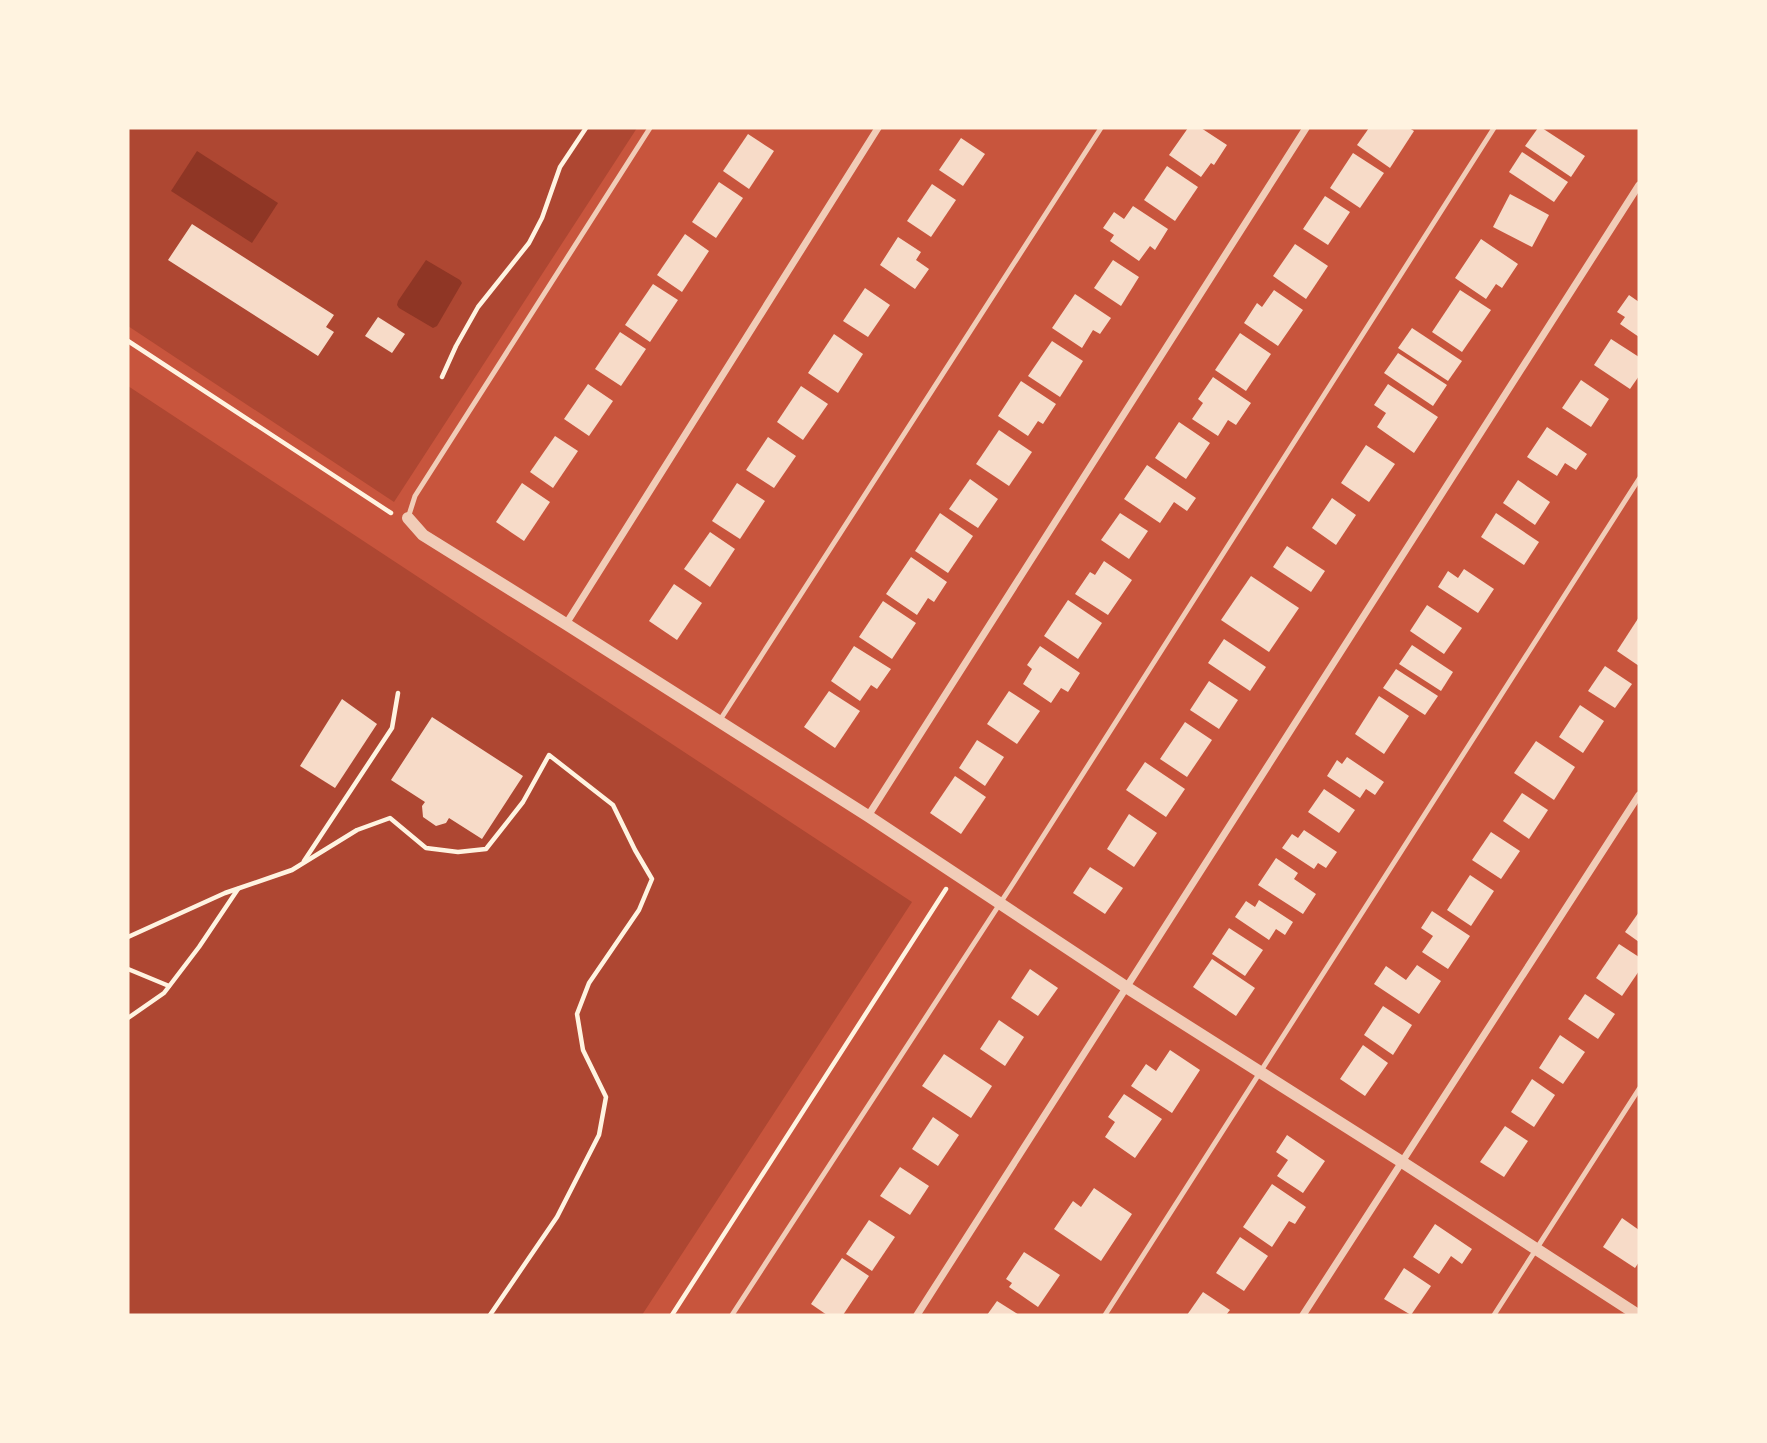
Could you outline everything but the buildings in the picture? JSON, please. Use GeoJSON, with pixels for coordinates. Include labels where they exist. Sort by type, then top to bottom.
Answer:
{"type":"FeatureCollection","features":[{"type":"Feature","properties":{"kind":"street"},"geometry":{"type":"LineString","coordinates":[[566,624],[878,128]]}},
{"type":"Feature","properties":{"kind":"street"},"geometry":{"type":"LineString","coordinates":[[869,816],[1306,128]]}},
{"type":"Feature","properties":{"kind":"street"},"geometry":{"type":"LineString","coordinates":[[918,1315],[1639,186]]}},
{"type":"Feature","properties":{"kind":"street"},"geometry":{"type":"LineString","coordinates":[[408,518],[422,535],[869,816],[1126,987],[1638,1315]]}},
{"type":"Feature","properties":{"kind":"street"},"geometry":{"type":"LineString","coordinates":[[1303,1315],[1639,795]]}},
{"type":"Feature","properties":{"kind":"lane"},"geometry":{"type":"LineString","coordinates":[[408,518],[415,496],[650,128]]}},
{"type":"Feature","properties":{"kind":"lane"},"geometry":{"type":"LineString","coordinates":[[719,721],[1101,128]]}},
{"type":"Feature","properties":{"kind":"lane"},"geometry":{"type":"LineString","coordinates":[[732,1315],[1000,903],[1494,128]]}},
{"type":"Feature","properties":{"kind":"lane"},"geometry":{"type":"LineString","coordinates":[[1105,1315],[1639,479]]}},
{"type":"Feature","properties":{"kind":"lane"},"geometry":{"type":"LineString","coordinates":[[1494,1315],[1639,1089]]}},
{"type":"Feature","properties":{"kind":"path"},"geometry":{"type":"LineString","coordinates":[[442,377],[478,307],[529,243],[542,218],[560,167],[586,128]]}},
{"type":"Feature","properties":{"kind":"path"},"geometry":{"type":"LineString","coordinates":[[128,341],[391,513],[408,518]]}},
{"type":"Feature","properties":{"kind":"path"},"geometry":{"type":"LineString","coordinates":[[303,862],[392,728],[398,692]]}},
{"type":"Feature","properties":{"kind":"path"},"geometry":{"type":"LineString","coordinates":[[128,937],[239,889],[292,870],[357,830],[390,818],[426,848],[458,852],[486,849],[523,803],[549,755],[613,805],[652,879],[639,910],[589,983],[577,1014],[583,1050],[606,1097],[599,1135],[556,1217],[489,1315]]}},
{"type":"Feature","properties":{"kind":"path"},"geometry":{"type":"LineString","coordinates":[[672,1315],[955,874]]}},
{"type":"Feature","properties":{"kind":"path"},"geometry":{"type":"LineString","coordinates":[[128,1018],[164,993],[239,889]]}},
{"type":"Feature","properties":{"kind":"path"},"geometry":{"type":"LineString","coordinates":[[128,969],[169,986]]}},
{"type":"Feature","properties":{"kind":"shaded area"},"geometry":{"type":"Polygon","coordinates":[[[128,128],[637,128],[394,502],[128,326],[128,128]]]}},
{"type":"Feature","properties":{"kind":"shaded area"},"geometry":{"type":"Polygon","coordinates":[[[197,151],[278,203],[252,243],[171,191],[197,151]]]}},
{"type":"Feature","properties":{"kind":"shaded area"},"geometry":{"type":"Polygon","coordinates":[[[426,260],[462,283],[437,326],[433,328],[397,305],[426,260]]]}},
{"type":"Feature","properties":{"kind":"shaded area"},"geometry":{"type":"Polygon","coordinates":[[[128,386],[912,902],[642,1315],[128,1315],[128,386]]]}}]}
